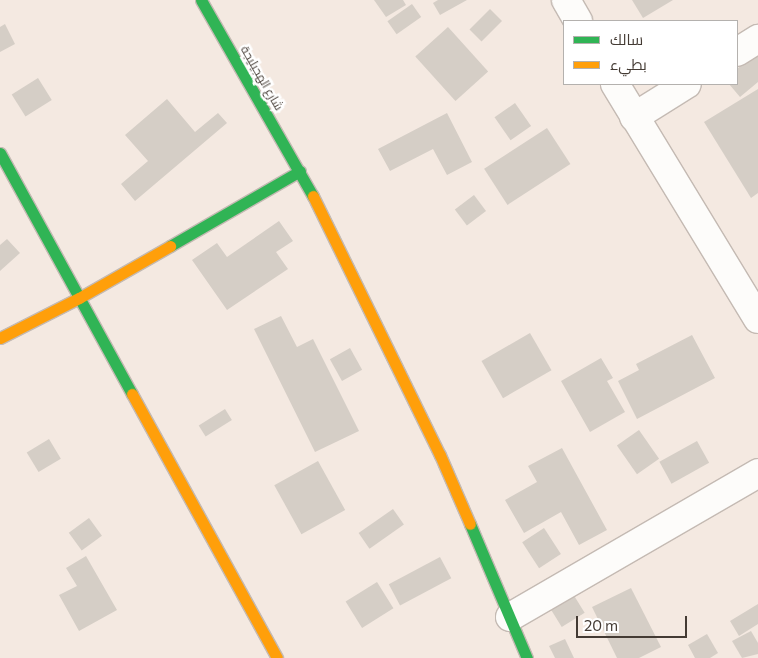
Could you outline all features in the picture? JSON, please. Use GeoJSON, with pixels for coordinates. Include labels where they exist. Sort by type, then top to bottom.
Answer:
{"type":"FeatureCollection","features":[{"type":"Feature","properties":{"kind":"street","name":"شارع الهجيليجة"},"geometry":{"type":"LineString","coordinates":[[201,0],[300,170],[440,455],[527,658]]}},
{"type":"Feature","properties":{"kind":"street"},"geometry":{"type":"LineString","coordinates":[[566,0],[577,20]]}},
{"type":"Feature","properties":{"kind":"street"},"geometry":{"type":"LineString","coordinates":[[738,51],[758,39]]}},
{"type":"Feature","properties":{"kind":"street"},"geometry":{"type":"LineString","coordinates":[[616,85],[758,319]]}},
{"type":"Feature","properties":{"kind":"street"},"geometry":{"type":"LineString","coordinates":[[634,117],[685,85]]}},
{"type":"Feature","properties":{"kind":"street"},"geometry":{"type":"LineString","coordinates":[[0,153],[277,658]]}},
{"type":"Feature","properties":{"kind":"street"},"geometry":{"type":"LineString","coordinates":[[0,338],[79,298],[300,170]]}},
{"type":"Feature","properties":{"kind":"street"},"geometry":{"type":"LineString","coordinates":[[510,617],[758,473]]}},
{"type":"Feature","properties":{"kind":"building"},"geometry":{"type":"Polygon","coordinates":[[[374,0],[403,0],[406,5],[386,17],[374,0]]]}},
{"type":"Feature","properties":{"kind":"building"},"geometry":{"type":"Polygon","coordinates":[[[438,0],[467,0],[440,15],[433,3],[438,0]]]}},
{"type":"Feature","properties":{"kind":"building"},"geometry":{"type":"Polygon","coordinates":[[[632,0],[673,0],[643,18],[632,0]]]}},
{"type":"Feature","properties":{"kind":"building"},"geometry":{"type":"Polygon","coordinates":[[[412,4],[421,17],[397,34],[387,21],[412,4]]]}},
{"type":"Feature","properties":{"kind":"building"},"geometry":{"type":"Polygon","coordinates":[[[490,9],[502,21],[482,42],[469,30],[490,9]]]}},
{"type":"Feature","properties":{"kind":"building"},"geometry":{"type":"Polygon","coordinates":[[[5,24],[15,44],[0,52],[0,27],[5,24]]]}},
{"type":"Feature","properties":{"kind":"building"},"geometry":{"type":"Polygon","coordinates":[[[448,27],[488,72],[455,101],[415,56],[448,27]]]}},
{"type":"Feature","properties":{"kind":"building"},"geometry":{"type":"Polygon","coordinates":[[[758,51],[758,82],[740,97],[730,85],[738,85],[738,68],[758,51]]]}},
{"type":"Feature","properties":{"kind":"building"},"geometry":{"type":"Polygon","coordinates":[[[38,78],[52,100],[25,116],[12,94],[38,78]]]}},
{"type":"Feature","properties":{"kind":"building"},"geometry":{"type":"Polygon","coordinates":[[[758,89],[758,193],[751,198],[704,122],[758,89]]]}},
{"type":"Feature","properties":{"kind":"building"},"geometry":{"type":"Polygon","coordinates":[[[167,99],[195,132],[218,113],[227,123],[135,201],[121,184],[148,161],[125,135],[167,99]]]}},
{"type":"Feature","properties":{"kind":"building"},"geometry":{"type":"Polygon","coordinates":[[[515,103],[531,126],[511,140],[495,117],[515,103]]]}},
{"type":"Feature","properties":{"kind":"building"},"geometry":{"type":"Polygon","coordinates":[[[447,113],[472,162],[447,175],[433,149],[390,171],[378,149],[447,113]]]}},
{"type":"Feature","properties":{"kind":"building"},"geometry":{"type":"Polygon","coordinates":[[[547,128],[570,164],[508,205],[484,169],[547,128]]]}},
{"type":"Feature","properties":{"kind":"building"},"geometry":{"type":"Polygon","coordinates":[[[474,195],[486,211],[467,225],[455,209],[474,195]]]}},
{"type":"Feature","properties":{"kind":"building"},"geometry":{"type":"Polygon","coordinates":[[[279,221],[293,241],[276,252],[288,269],[227,310],[192,260],[217,243],[227,257],[279,221]]]}},
{"type":"Feature","properties":{"kind":"building"},"geometry":{"type":"Polygon","coordinates":[[[7,239],[20,253],[0,271],[0,245],[7,239]]]}},
{"type":"Feature","properties":{"kind":"building"},"geometry":{"type":"Polygon","coordinates":[[[281,316],[297,347],[313,339],[359,431],[315,452],[254,329],[281,316]]]}},
{"type":"Feature","properties":{"kind":"building"},"geometry":{"type":"Polygon","coordinates":[[[530,333],[552,370],[503,398],[482,361],[530,333]]]}},
{"type":"Feature","properties":{"kind":"building"},"geometry":{"type":"Polygon","coordinates":[[[692,335],[715,378],[637,419],[618,381],[639,370],[636,364],[692,335]]]}},
{"type":"Feature","properties":{"kind":"building"},"geometry":{"type":"Polygon","coordinates":[[[350,348],[362,370],[342,381],[330,359],[350,348]]]}},
{"type":"Feature","properties":{"kind":"building"},"geometry":{"type":"Polygon","coordinates":[[[601,358],[613,378],[607,381],[625,412],[590,432],[561,381],[601,358]]]}},
{"type":"Feature","properties":{"kind":"building"},"geometry":{"type":"Polygon","coordinates":[[[225,409],[232,420],[206,436],[199,425],[225,409]]]}},
{"type":"Feature","properties":{"kind":"building"},"geometry":{"type":"Polygon","coordinates":[[[639,430],[659,459],[637,474],[617,445],[639,430]]]}},
{"type":"Feature","properties":{"kind":"building"},"geometry":{"type":"Polygon","coordinates":[[[49,439],[61,459],[39,472],[27,452],[49,439]]]}},
{"type":"Feature","properties":{"kind":"building"},"geometry":{"type":"Polygon","coordinates":[[[697,441],[709,463],[672,484],[659,462],[697,441]]]}},
{"type":"Feature","properties":{"kind":"building"},"geometry":{"type":"Polygon","coordinates":[[[562,448],[607,530],[579,545],[561,512],[524,533],[505,500],[537,482],[528,466],[562,448]]]}},
{"type":"Feature","properties":{"kind":"building"},"geometry":{"type":"Polygon","coordinates":[[[318,461],[345,510],[301,534],[274,485],[318,461]]]}},
{"type":"Feature","properties":{"kind":"building"},"geometry":{"type":"Polygon","coordinates":[[[393,509],[404,525],[369,549],[359,533],[393,509]]]}},
{"type":"Feature","properties":{"kind":"building"},"geometry":{"type":"Polygon","coordinates":[[[89,518],[102,536],[82,550],[69,533],[89,518]]]}},
{"type":"Feature","properties":{"kind":"building"},"geometry":{"type":"Polygon","coordinates":[[[544,528],[561,554],[539,568],[522,542],[544,528]]]}},
{"type":"Feature","properties":{"kind":"building"},"geometry":{"type":"Polygon","coordinates":[[[86,556],[117,610],[79,631],[59,595],[77,586],[66,568],[86,556]]]}},
{"type":"Feature","properties":{"kind":"building"},"geometry":{"type":"Polygon","coordinates":[[[440,557],[451,578],[400,605],[389,584],[440,557]]]}},
{"type":"Feature","properties":{"kind":"building"},"geometry":{"type":"Polygon","coordinates":[[[377,582],[393,608],[362,628],[346,602],[377,582]]]}},
{"type":"Feature","properties":{"kind":"building"},"geometry":{"type":"Polygon","coordinates":[[[631,588],[661,647],[639,658],[617,658],[592,607],[631,588]]]}},
{"type":"Feature","properties":{"kind":"building"},"geometry":{"type":"Polygon","coordinates":[[[573,594],[585,613],[562,627],[550,608],[573,594]]]}},
{"type":"Feature","properties":{"kind":"building"},"geometry":{"type":"Polygon","coordinates":[[[758,604],[758,624],[739,636],[730,621],[758,604]]]}},
{"type":"Feature","properties":{"kind":"building"},"geometry":{"type":"Polygon","coordinates":[[[751,631],[758,643],[758,654],[742,658],[732,641],[751,631]]]}},
{"type":"Feature","properties":{"kind":"building"},"geometry":{"type":"Polygon","coordinates":[[[707,634],[718,653],[710,658],[695,658],[688,645],[707,634]]]}},
{"type":"Feature","properties":{"kind":"building"},"geometry":{"type":"Polygon","coordinates":[[[565,639],[574,658],[555,658],[549,646],[565,639]]]}},
{"type":"Feature","properties":{"kind":"traffic: fast"},"geometry":{"type":"LineString","coordinates":[[201,0],[313,196]]}},
{"type":"Feature","properties":{"kind":"traffic: fast"},"geometry":{"type":"LineString","coordinates":[[0,153],[132,394]]}},
{"type":"Feature","properties":{"kind":"traffic: fast"},"geometry":{"type":"LineString","coordinates":[[170,246],[300,171]]}},
{"type":"Feature","properties":{"kind":"traffic: fast"},"geometry":{"type":"LineString","coordinates":[[470,524],[527,658]]}},
{"type":"Feature","properties":{"kind":"traffic: slow"},"geometry":{"type":"LineString","coordinates":[[313,196],[440,455],[470,524]]}},
{"type":"Feature","properties":{"kind":"traffic: slow"},"geometry":{"type":"LineString","coordinates":[[0,338],[79,298],[170,246]]}},
{"type":"Feature","properties":{"kind":"traffic: slow"},"geometry":{"type":"LineString","coordinates":[[132,394],[277,658]]}}]}
